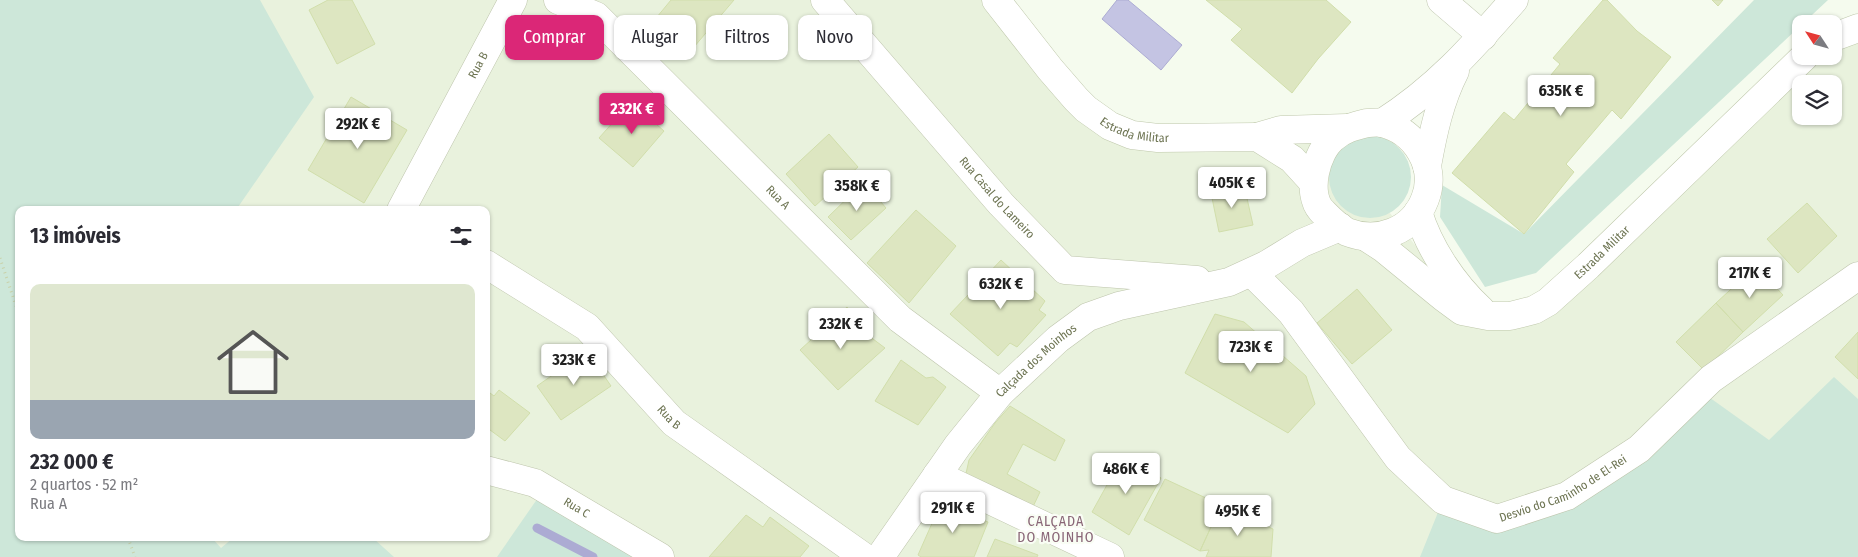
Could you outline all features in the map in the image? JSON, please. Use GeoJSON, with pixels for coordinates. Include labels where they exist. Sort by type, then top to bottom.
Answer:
{"type":"FeatureCollection","features":[{"type":"Feature","properties":{"kind":"street","name":"Rua B"},"geometry":{"type":"LineString","coordinates":[[403,206],[513,0]]}},
{"type":"Feature","properties":{"kind":"street","name":"Rua A"},"geometry":{"type":"LineString","coordinates":[[558,0],[596,16],[900,319],[1000,393]]}},
{"type":"Feature","properties":{"kind":"street","name":"Rua Casal do Lameiro"},"geometry":{"type":"LineString","coordinates":[[825,0],[1000,204],[1065,270],[1249,274]]}},
{"type":"Feature","properties":{"kind":"street","name":"Estrada Militar"},"geometry":{"type":"LineString","coordinates":[[996,0],[1076,99],[1086,109],[1110,126],[1132,134],[1158,138],[1258,137],[1281,130],[1347,128]]}},
{"type":"Feature","properties":{"kind":"street"},"geometry":{"type":"LineString","coordinates":[[1441,0],[1483,36]]}},
{"type":"Feature","properties":{"kind":"street"},"geometry":{"type":"LineString","coordinates":[[1382,124],[1409,107],[1460,61],[1514,0]]}},
{"type":"Feature","properties":{"kind":"street"},"geometry":{"type":"LineString","coordinates":[[1842,34],[1858,28]]}},
{"type":"Feature","properties":{"kind":"street"},"geometry":{"type":"LineString","coordinates":[[1427,166],[1442,103],[1448,84],[1460,61]]}},
{"type":"Feature","properties":{"kind":"street","name":"Estrada Militar"},"geometry":{"type":"LineString","coordinates":[[1366,237],[1383,248],[1443,297],[1462,310],[1488,316],[1510,316],[1534,310],[1548,302],[1588,266],[1796,65]]}},
{"type":"Feature","properties":{"kind":"street"},"geometry":{"type":"LineString","coordinates":[[1249,274],[1298,230],[1314,193],[1318,159],[1331,139],[1347,128],[1367,123],[1382,124],[1405,133],[1419,147],[1427,166],[1429,180],[1425,199],[1418,212],[1403,228],[1384,236],[1366,237],[1346,231],[1332,221],[1314,193],[1292,159],[1258,137]]}},
{"type":"Feature","properties":{"kind":"street"},"geometry":{"type":"LineString","coordinates":[[1418,212],[1423,229],[1452,277],[1465,294],[1488,316]]}},
{"type":"Feature","properties":{"kind":"street","name":"Calçada dos Moinhos"},"geometry":{"type":"LineString","coordinates":[[880,557],[958,445],[1000,393],[1058,339],[1088,318],[1119,306],[1249,274],[1302,243],[1340,227]]}},
{"type":"Feature","properties":{"kind":"street","name":"Rua B"},"geometry":{"type":"LineString","coordinates":[[490,266],[587,327],[674,423],[864,557]]}},
{"type":"Feature","properties":{"kind":"street","name":"Desvio do Caminho de El-Rei"},"geometry":{"type":"LineString","coordinates":[[1249,274],[1291,312],[1398,458],[1442,500],[1497,519],[1567,496],[1639,449],[1710,379],[1858,276]]}},
{"type":"Feature","properties":{"kind":"street","name":"Rua C"},"geometry":{"type":"LineString","coordinates":[[490,471],[534,483],[660,557]]}},
{"type":"Feature","properties":{"kind":"street"},"geometry":{"type":"LineString","coordinates":[[937,475],[1110,557]]}},
{"type":"Feature","properties":{"kind":"path"},"geometry":{"type":"LineString","coordinates":[[0,258],[15,303]]}},
{"type":"Feature","properties":{"kind":"path"},"geometry":{"type":"LineString","coordinates":[[129,541],[135,557]]}},
{"type":"Feature","properties":{"kind":"shaded area"},"geometry":{"type":"Polygon","coordinates":[[[0,0],[1008,0],[1103,118],[1144,136],[1303,135],[1351,163],[1425,258],[1510,326],[1792,79],[1792,125],[1842,125],[1842,75],[1797,75],[1808,65],[1842,65],[1842,38],[1858,25],[1858,557],[0,557],[0,0]]]}},
{"type":"Feature","properties":{"kind":"shaded area"},"geometry":{"type":"Polygon","coordinates":[[[0,0],[260,0],[314,97],[239,206],[15,206],[15,541],[215,541],[221,548],[229,541],[376,541],[394,557],[0,557],[0,0]]]}},
{"type":"Feature","properties":{"kind":"shaded area"},"geometry":{"type":"Polygon","coordinates":[[[1754,0],[1828,0],[1812,15],[1792,15],[1792,34],[1536,273],[1485,287],[1440,217],[1442,185],[1524,234],[1754,0]]]}},
{"type":"Feature","properties":{"kind":"shaded area"},"geometry":{"type":"Polygon","coordinates":[[[1362,136],[1378,136],[1393,143],[1404,154],[1411,169],[1408,193],[1399,206],[1378,218],[1362,218],[1347,211],[1336,200],[1329,185],[1329,169],[1336,154],[1347,143],[1362,136]]]}},
{"type":"Feature","properties":{"kind":"shaded area"},"geometry":{"type":"Polygon","coordinates":[[[1834,377],[1858,399],[1858,557],[1420,557],[1443,500],[1497,519],[1567,496],[1699,390],[1769,440],[1834,377]]]}},
{"type":"Feature","properties":{"kind":"shaded area"},"geometry":{"type":"Polygon","coordinates":[[[551,479],[672,557],[497,557],[551,479]]]}},
{"type":"Feature","properties":{"kind":"water"},"geometry":{"type":"Polygon","coordinates":[[[1117,0],[1128,0],[1182,45],[1161,70],[1102,19],[1117,0]]]}},
{"type":"Feature","properties":{"kind":"building"},"geometry":{"type":"Polygon","coordinates":[[[328,0],[352,0],[375,44],[337,64],[309,10],[328,0]]]}},
{"type":"Feature","properties":{"kind":"building"},"geometry":{"type":"Polygon","coordinates":[[[671,0],[734,0],[721,15],[706,15],[706,33],[696,45],[696,15],[659,15],[671,0]]]}},
{"type":"Feature","properties":{"kind":"building"},"geometry":{"type":"Polygon","coordinates":[[[1206,0],[1326,0],[1351,22],[1318,59],[1292,93],[1231,40],[1242,29],[1206,0]]]}},
{"type":"Feature","properties":{"kind":"building"},"geometry":{"type":"Polygon","coordinates":[[[1603,0],[1607,0],[1637,31],[1671,57],[1621,119],[1612,110],[1566,164],[1574,172],[1524,234],[1452,173],[1504,112],[1514,120],[1560,64],[1553,58],[1603,0]]]}},
{"type":"Feature","properties":{"kind":"building"},"geometry":{"type":"Polygon","coordinates":[[[1712,0],[1723,0],[1718,6],[1712,0]]]}},
{"type":"Feature","properties":{"kind":"building"},"geometry":{"type":"Polygon","coordinates":[[[351,97],[407,130],[364,203],[308,170],[351,97]]]}},
{"type":"Feature","properties":{"kind":"building"},"geometry":{"type":"Polygon","coordinates":[[[631,102],[664,131],[633,167],[599,138],[631,102]]]}},
{"type":"Feature","properties":{"kind":"building"},"geometry":{"type":"Polygon","coordinates":[[[829,134],[858,167],[815,206],[786,174],[829,134]]]}},
{"type":"Feature","properties":{"kind":"building"},"geometry":{"type":"Polygon","coordinates":[[[864,182],[886,208],[851,240],[828,217],[864,182]]]}},
{"type":"Feature","properties":{"kind":"building"},"geometry":{"type":"Polygon","coordinates":[[[1244,185],[1253,225],[1219,232],[1211,193],[1244,185]]]}},
{"type":"Feature","properties":{"kind":"building"},"geometry":{"type":"Polygon","coordinates":[[[1807,203],[1837,236],[1798,273],[1767,239],[1807,203]]]}},
{"type":"Feature","properties":{"kind":"building"},"geometry":{"type":"Polygon","coordinates":[[[916,210],[956,246],[909,303],[867,263],[916,210]]]}},
{"type":"Feature","properties":{"kind":"building"},"geometry":{"type":"Polygon","coordinates":[[[1001,260],[1045,301],[1039,310],[1046,315],[1017,347],[1010,343],[998,356],[950,314],[1001,260]]]}},
{"type":"Feature","properties":{"kind":"building"},"geometry":{"type":"Polygon","coordinates":[[[1756,266],[1783,295],[1743,332],[1716,303],[1756,266]]]}},
{"type":"Feature","properties":{"kind":"building"},"geometry":{"type":"Polygon","coordinates":[[[1357,289],[1392,330],[1352,364],[1317,323],[1357,289]]]}},
{"type":"Feature","properties":{"kind":"building"},"geometry":{"type":"Polygon","coordinates":[[[1716,303],[1743,332],[1704,370],[1676,342],[1716,303]]]}},
{"type":"Feature","properties":{"kind":"building"},"geometry":{"type":"Polygon","coordinates":[[[847,307],[851,313],[845,318],[885,348],[838,390],[800,350],[847,307]]]}},
{"type":"Feature","properties":{"kind":"building"},"geometry":{"type":"Polygon","coordinates":[[[1215,314],[1244,322],[1306,376],[1315,404],[1288,433],[1185,373],[1215,314]]]}},
{"type":"Feature","properties":{"kind":"building"},"geometry":{"type":"Polygon","coordinates":[[[1858,332],[1858,379],[1835,357],[1858,332]]]}},
{"type":"Feature","properties":{"kind":"building"},"geometry":{"type":"Polygon","coordinates":[[[587,351],[611,386],[561,420],[537,386],[587,351]]]}},
{"type":"Feature","properties":{"kind":"building"},"geometry":{"type":"Polygon","coordinates":[[[901,360],[926,378],[933,377],[946,387],[918,425],[875,401],[901,360]]]}},
{"type":"Feature","properties":{"kind":"building"},"geometry":{"type":"Polygon","coordinates":[[[499,390],[530,413],[505,441],[490,430],[490,393],[494,396],[499,390]]]}},
{"type":"Feature","properties":{"kind":"building"},"geometry":{"type":"Polygon","coordinates":[[[1010,406],[1065,440],[1055,461],[1023,444],[1007,474],[1040,492],[1030,513],[965,478],[969,460],[995,423],[1010,406]]]}},
{"type":"Feature","properties":{"kind":"building"},"geometry":{"type":"Polygon","coordinates":[[[1123,456],[1161,478],[1129,535],[1092,512],[1123,456]]]}},
{"type":"Feature","properties":{"kind":"building"},"geometry":{"type":"Polygon","coordinates":[[[1165,479],[1221,505],[1200,551],[1144,520],[1165,479]]]}},
{"type":"Feature","properties":{"kind":"building"},"geometry":{"type":"Polygon","coordinates":[[[941,503],[988,522],[974,557],[921,557],[918,555],[941,503]]]}},
{"type":"Feature","properties":{"kind":"building"},"geometry":{"type":"Polygon","coordinates":[[[1221,505],[1273,529],[1271,557],[1206,557],[1209,550],[1200,551],[1221,505]]]}},
{"type":"Feature","properties":{"kind":"building"},"geometry":{"type":"Polygon","coordinates":[[[746,515],[763,527],[770,517],[809,546],[800,557],[709,557],[746,515]]]}},
{"type":"Feature","properties":{"kind":"building"},"geometry":{"type":"Polygon","coordinates":[[[995,539],[1038,555],[1037,557],[987,557],[995,539]]]}},
{"type":"Feature","properties":{"kind":"waterway"},"geometry":{"type":"LineString","coordinates":[[537,528],[593,557]]}},
{"type":"Feature","properties":{"kind":"district","name":"CALÇADA DO MOINHO"},"geometry":{"type":"Point","coordinates":[1056,530]}}]}
